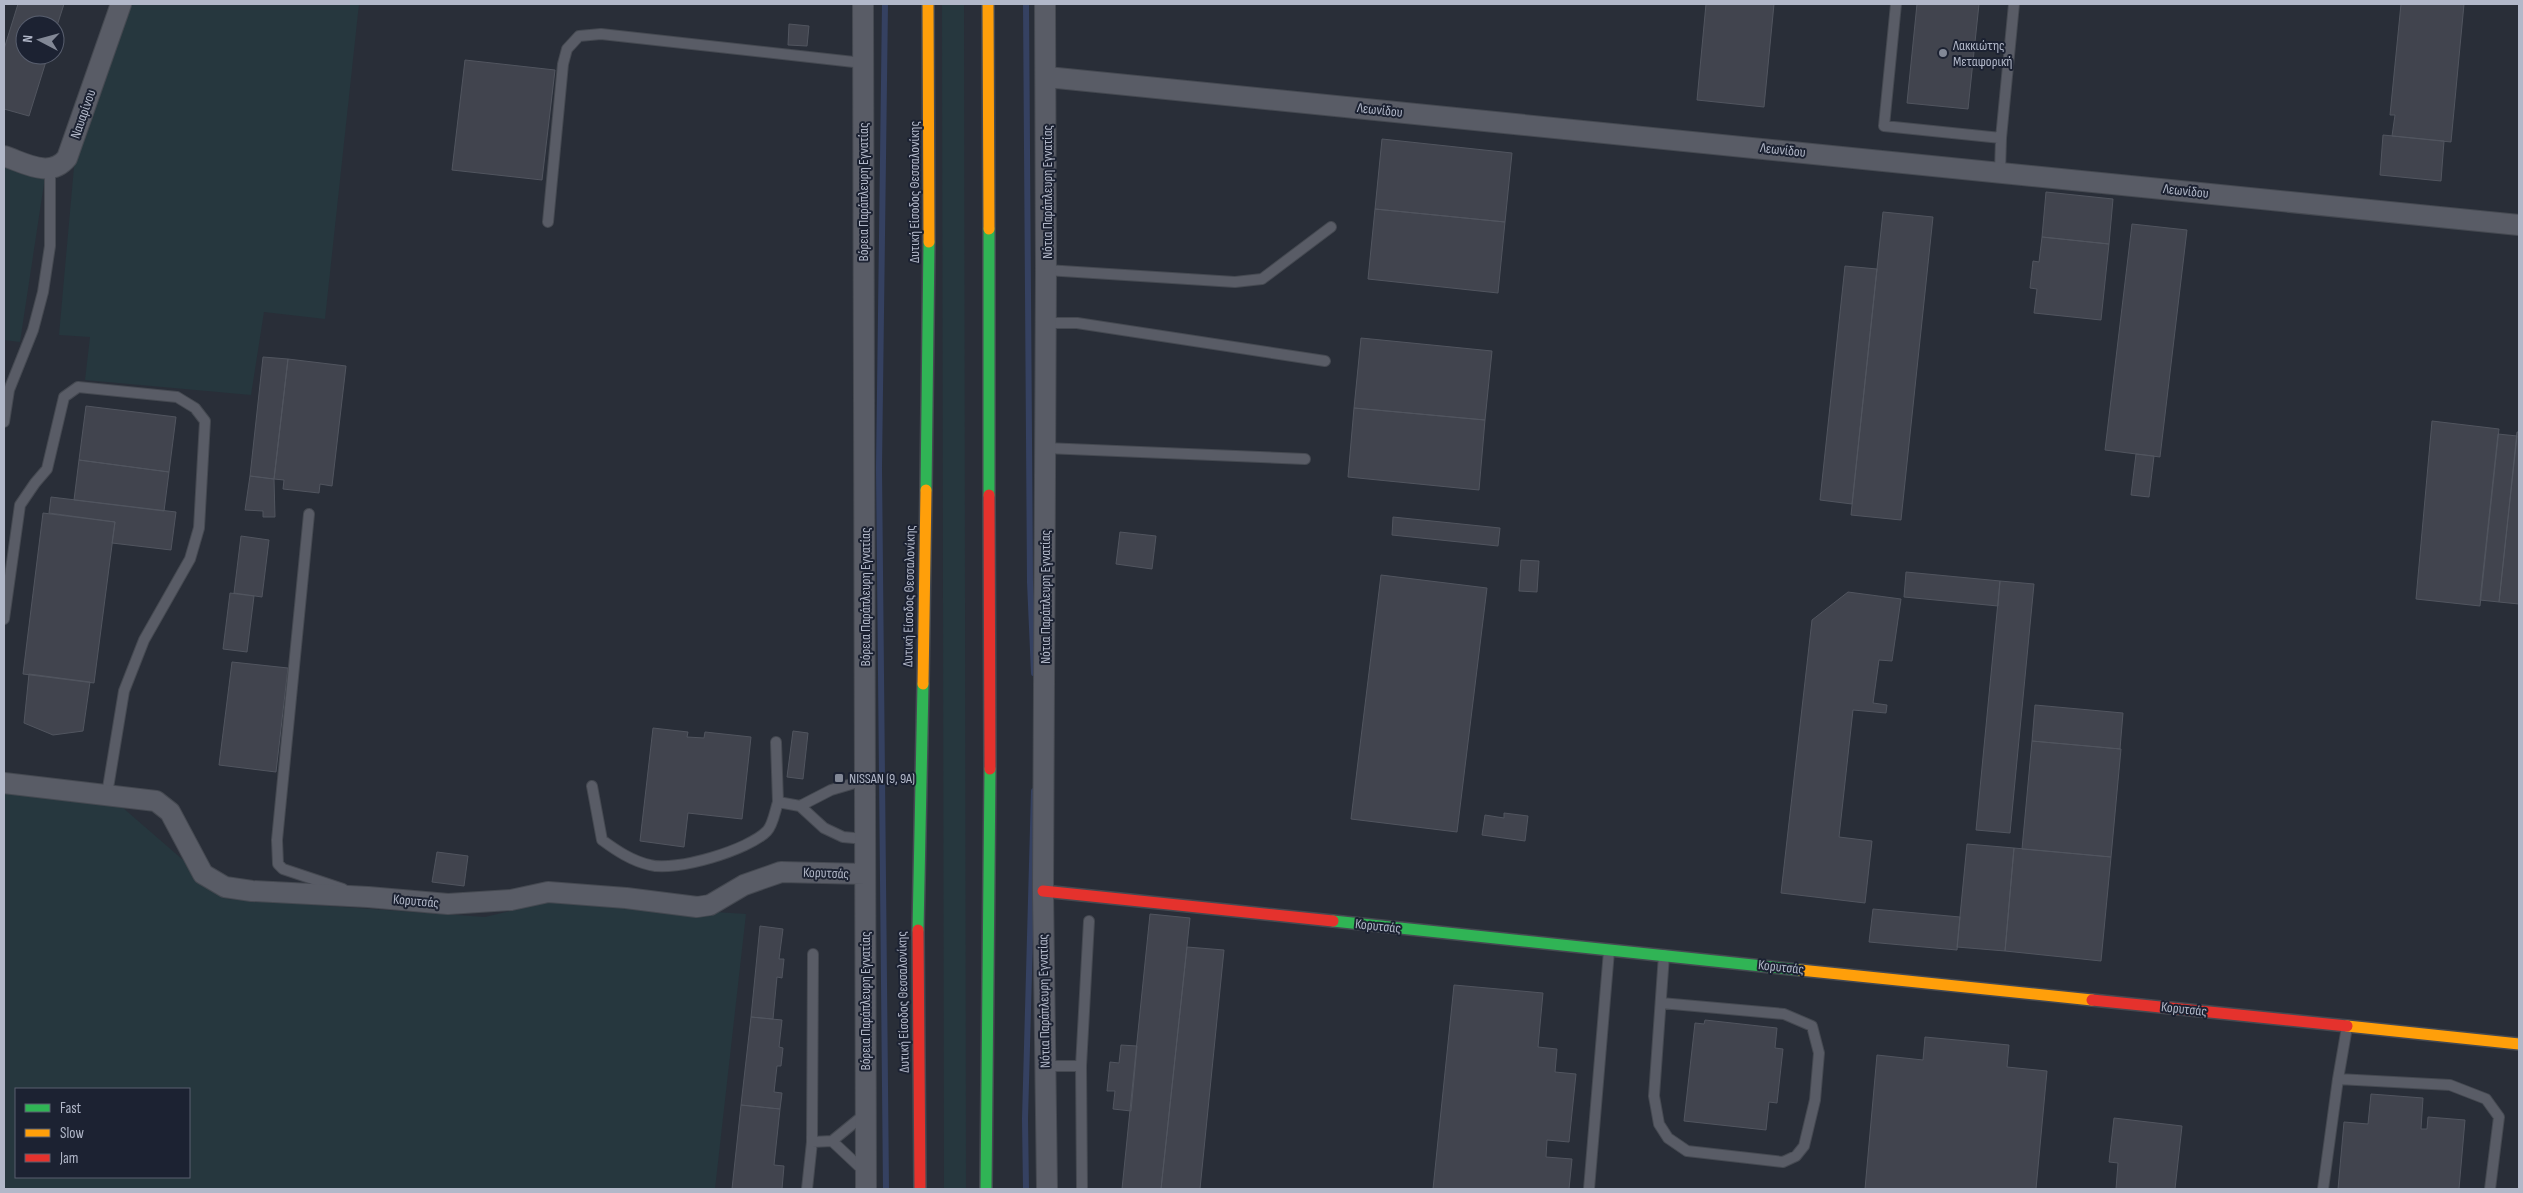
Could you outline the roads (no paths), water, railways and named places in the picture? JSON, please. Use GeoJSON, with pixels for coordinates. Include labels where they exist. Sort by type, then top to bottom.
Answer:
{"type":"FeatureCollection","features":[{"type":"Feature","properties":{"kind":"main road","name":"Δυτική Είσοδος Θεσσαλονίκης"},"geometry":{"type":"LineString","coordinates":[[920,1189],[918,925],[929,347],[928,4]]}},
{"type":"Feature","properties":{"kind":"main road"},"geometry":{"type":"LineString","coordinates":[[986,1189],[990,745],[988,4]]}},
{"type":"Feature","properties":{"kind":"main road","name":"Κορυτσάς"},"geometry":{"type":"LineString","coordinates":[[1043,891],[2519,1044]]}},
{"type":"Feature","properties":{"kind":"street","name":"Ναυαρίνου"},"geometry":{"type":"LineString","coordinates":[[50,169],[60,167],[72,146],[121,4]]}},
{"type":"Feature","properties":{"kind":"street","name":"Βόρεια Παράπλευρη Εγνατίας"},"geometry":{"type":"LineString","coordinates":[[863,4],[866,1181]]}},
{"type":"Feature","properties":{"kind":"street","name":"Νότια Παράπλευρη Εγνατίας"},"geometry":{"type":"LineString","coordinates":[[1045,4],[1047,77],[1043,891],[1047,1189]]}},
{"type":"Feature","properties":{"kind":"street","name":"Λεωνίδου"},"geometry":{"type":"LineString","coordinates":[[1047,77],[2519,226]]}},
{"type":"Feature","properties":{"kind":"street"},"geometry":{"type":"LineString","coordinates":[[4,156],[50,169]]}},
{"type":"Feature","properties":{"kind":"street","name":"Κορυτσάς"},"geometry":{"type":"LineString","coordinates":[[4,783],[156,801],[164,805],[170,812],[204,874],[225,887],[252,891],[368,896],[448,904],[511,900],[548,892],[626,898],[697,907],[710,905],[744,885],[781,872],[865,874]]}},
{"type":"Feature","properties":{"kind":"lane"},"geometry":{"type":"LineString","coordinates":[[1896,4],[1884,126],[2001,138]]}},
{"type":"Feature","properties":{"kind":"lane"},"geometry":{"type":"LineString","coordinates":[[2000,172],[2001,138],[2014,4]]}},
{"type":"Feature","properties":{"kind":"lane"},"geometry":{"type":"LineString","coordinates":[[548,222],[563,64],[567,49],[579,36],[601,34],[863,63]]}},
{"type":"Feature","properties":{"kind":"lane"},"geometry":{"type":"LineString","coordinates":[[4,422],[9,390],[34,330],[44,292],[50,246],[50,169]]}},
{"type":"Feature","properties":{"kind":"lane"},"geometry":{"type":"LineString","coordinates":[[1046,270],[1235,282],[1262,279],[1331,227]]}},
{"type":"Feature","properties":{"kind":"lane"},"geometry":{"type":"LineString","coordinates":[[1046,323],[1077,323],[1325,361]]}},
{"type":"Feature","properties":{"kind":"lane"},"geometry":{"type":"LineString","coordinates":[[4,619],[20,505],[47,469],[64,398],[78,387],[177,397],[195,408],[205,421],[199,528],[190,559],[144,640],[124,691],[107,794]]}},
{"type":"Feature","properties":{"kind":"lane"},"geometry":{"type":"LineString","coordinates":[[1045,448],[1305,459]]}},
{"type":"Feature","properties":{"kind":"lane"},"geometry":{"type":"LineString","coordinates":[[309,514],[278,830],[278,864],[283,869],[368,896]]}},
{"type":"Feature","properties":{"kind":"lane"},"geometry":{"type":"LineString","coordinates":[[592,786],[602,840],[620,854],[651,866],[685,864],[752,843],[768,830],[778,802],[776,742]]}},
{"type":"Feature","properties":{"kind":"lane"},"geometry":{"type":"LineString","coordinates":[[800,806],[831,790],[865,780]]}},
{"type":"Feature","properties":{"kind":"lane"},"geometry":{"type":"LineString","coordinates":[[778,802],[800,806],[824,828],[843,838],[865,839]]}},
{"type":"Feature","properties":{"kind":"lane"},"geometry":{"type":"LineString","coordinates":[[1082,1189],[1081,1066],[1089,921]]}},
{"type":"Feature","properties":{"kind":"lane"},"geometry":{"type":"LineString","coordinates":[[1589,1189],[1610,950]]}},
{"type":"Feature","properties":{"kind":"lane"},"geometry":{"type":"LineString","coordinates":[[807,1189],[812,1142],[813,954]]}},
{"type":"Feature","properties":{"kind":"lane"},"geometry":{"type":"LineString","coordinates":[[1661,1003],[1784,1014],[1812,1026],[1819,1053],[1815,1100],[1804,1146],[1796,1156],[1783,1162],[1687,1151],[1668,1138],[1659,1124],[1654,1096],[1664,955]]}},
{"type":"Feature","properties":{"kind":"lane"},"geometry":{"type":"LineString","coordinates":[[2323,1189],[2338,1079],[2348,1026]]}},
{"type":"Feature","properties":{"kind":"lane"},"geometry":{"type":"LineString","coordinates":[[1045,1066],[1081,1066]]}},
{"type":"Feature","properties":{"kind":"lane"},"geometry":{"type":"LineString","coordinates":[[2338,1079],[2450,1086],[2486,1099],[2499,1117],[2490,1189]]}},
{"type":"Feature","properties":{"kind":"lane"},"geometry":{"type":"LineString","coordinates":[[812,1142],[832,1141],[866,1113]]}},
{"type":"Feature","properties":{"kind":"lane"},"geometry":{"type":"LineString","coordinates":[[832,1141],[866,1181]]}},
{"type":"Feature","properties":{"kind":"waterway"},"geometry":{"type":"LineString","coordinates":[[885,4],[879,468],[886,1189]]}},
{"type":"Feature","properties":{"kind":"waterway"},"geometry":{"type":"LineString","coordinates":[[1026,4],[1030,582],[1034,673]]}},
{"type":"Feature","properties":{"kind":"waterway"},"geometry":{"type":"LineString","coordinates":[[1026,1189],[1025,1119],[1034,791]]}},
{"type":"Feature","properties":{"kind":"place","name":"Λακκιώτης Μεταφορική"},"geometry":{"type":"Point","coordinates":[1943,53]}},
{"type":"Feature","properties":{"kind":"place","name":"NISSAN (9, 9Α)"},"geometry":{"type":"Point","coordinates":[839,778]}}]}
